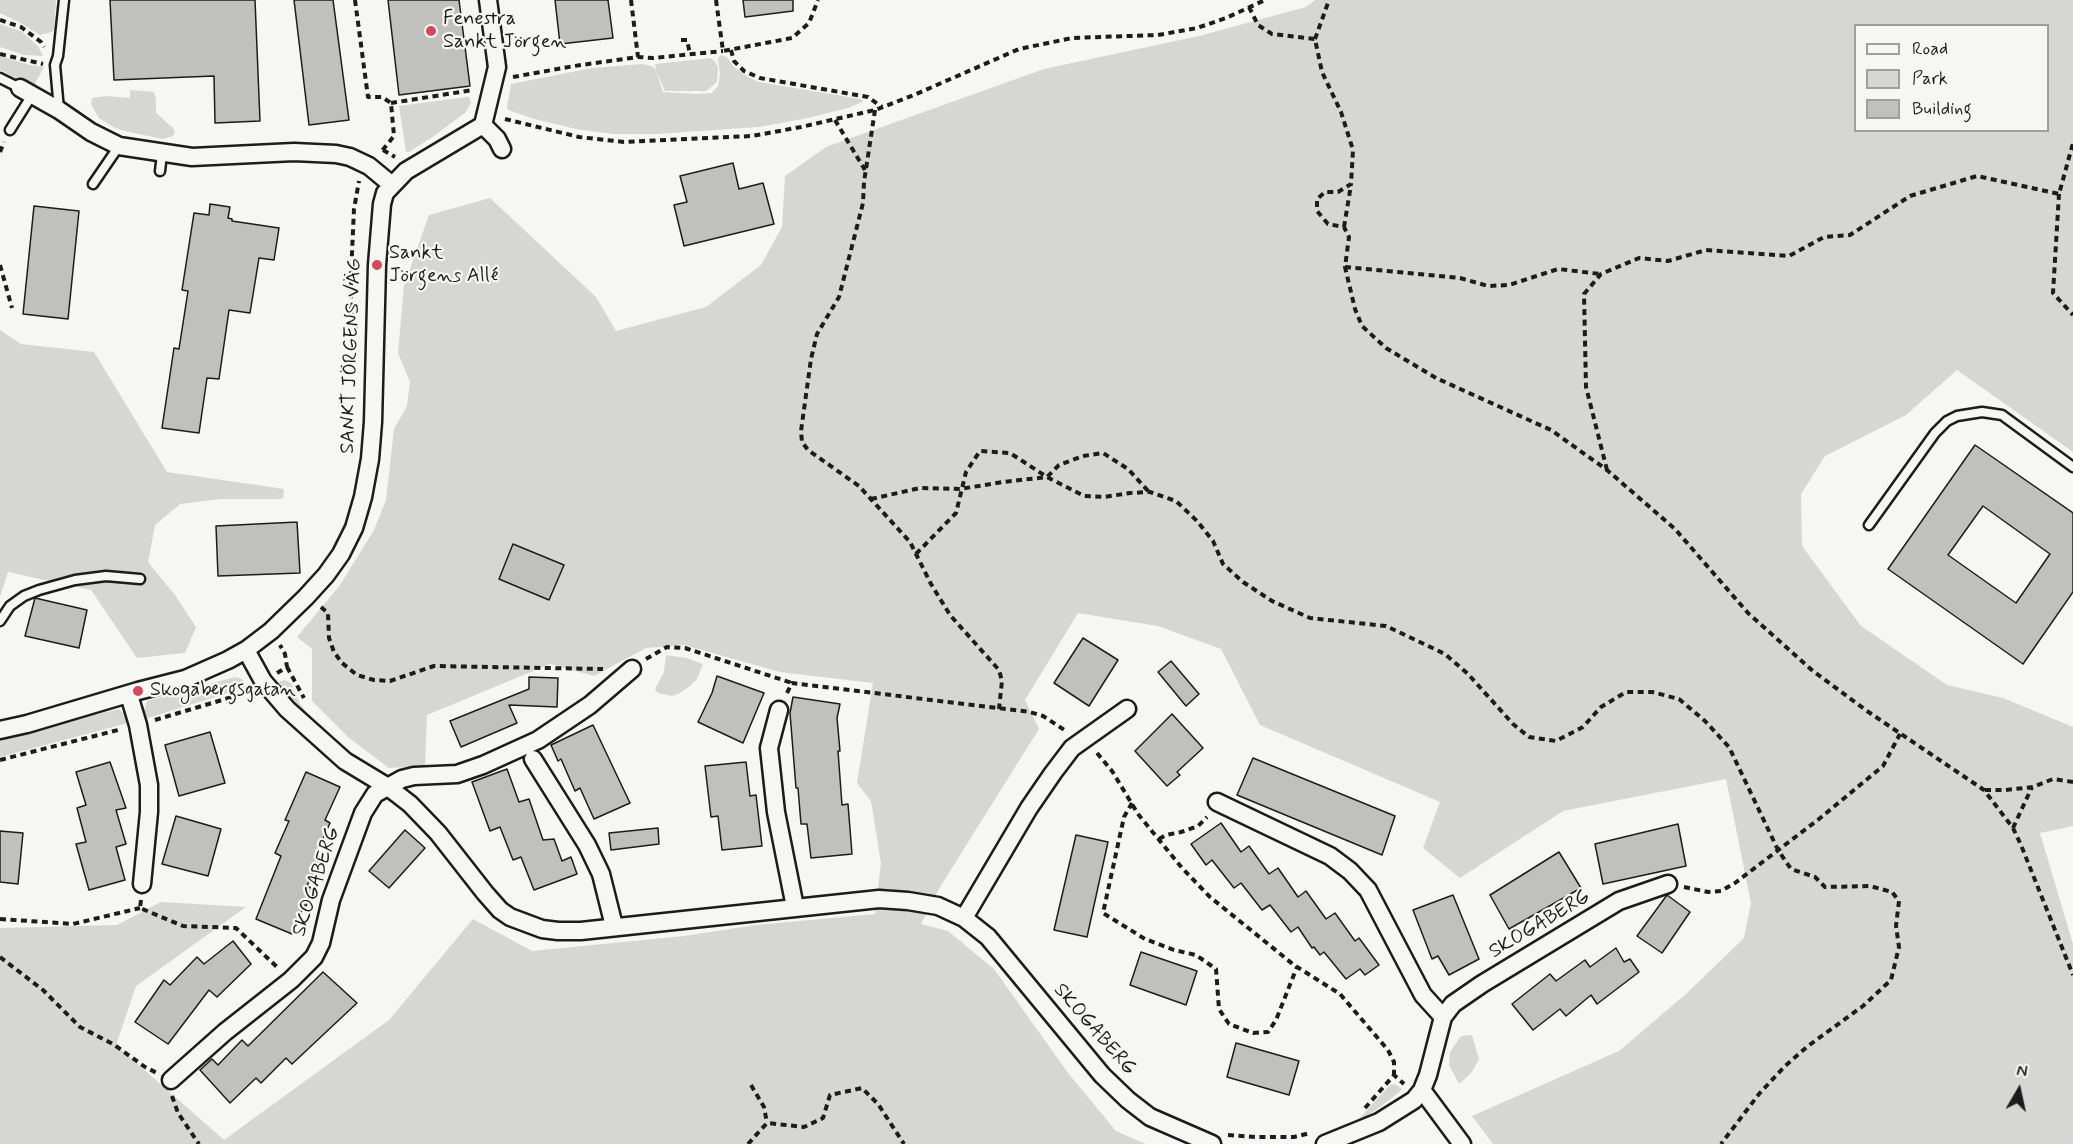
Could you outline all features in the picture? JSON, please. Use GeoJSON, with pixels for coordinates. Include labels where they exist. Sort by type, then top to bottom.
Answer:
{"type":"FeatureCollection","features":[{"type":"Feature","properties":{"kind":"street"},"geometry":{"type":"LineString","coordinates":[[26,92],[59,110],[91,132],[119,146],[192,157],[294,152],[336,154],[350,157],[369,166],[392,184],[406,171],[483,126],[497,67],[488,0]]}},
{"type":"Feature","properties":{"kind":"street"},"geometry":{"type":"LineString","coordinates":[[483,126],[497,139],[502,149]]}},
{"type":"Feature","properties":{"kind":"street","name":"SANKT JÖRGENS VÄG"},"geometry":{"type":"LineString","coordinates":[[0,730],[185,679],[246,650],[271,631],[319,582],[341,554],[354,528],[363,497],[373,422],[382,204],[385,193],[392,184]]}},
{"type":"Feature","properties":{"kind":"street","name":"SKOGABERG"},"geometry":{"type":"LineString","coordinates":[[246,650],[263,681],[287,709],[345,761],[388,787],[410,804],[438,833],[485,893],[510,917],[542,929],[558,931],[879,899],[908,900],[938,906],[964,918],[988,937],[1102,1075],[1128,1100],[1150,1117],[1212,1144]]}},
{"type":"Feature","properties":{"kind":"street","name":"SKOGABERG"},"geometry":{"type":"LineString","coordinates":[[171,1080],[225,1032],[291,980],[314,957],[321,943],[331,900],[363,813],[375,794],[414,776],[458,774],[538,740],[590,705],[632,669]]}},
{"type":"Feature","properties":{"kind":"street"},"geometry":{"type":"LineString","coordinates":[[129,695],[138,725],[148,785],[142,884]]}},
{"type":"Feature","properties":{"kind":"street"},"geometry":{"type":"LineString","coordinates":[[964,918],[1041,791],[1072,748],[1127,709]]}},
{"type":"Feature","properties":{"kind":"street"},"geometry":{"type":"LineString","coordinates":[[779,710],[769,748],[776,812],[795,907]]}},
{"type":"Feature","properties":{"kind":"street"},"geometry":{"type":"LineString","coordinates":[[533,759],[590,851],[601,874],[614,926]]}},
{"type":"Feature","properties":{"kind":"street"},"geometry":{"type":"LineString","coordinates":[[1217,802],[1330,855],[1350,871],[1368,890],[1422,995],[1443,1017]]}},
{"type":"Feature","properties":{"kind":"street","name":"SKOGABERG"},"geometry":{"type":"LineString","coordinates":[[1418,1095],[1443,1017],[1453,1004],[1619,901],[1668,885]]}},
{"type":"Feature","properties":{"kind":"street"},"geometry":{"type":"LineString","coordinates":[[1325,1144],[1379,1122],[1418,1095],[1462,1144]]}},
{"type":"Feature","properties":{"kind":"lane"},"geometry":{"type":"LineString","coordinates":[[59,110],[55,65],[64,0]]}},
{"type":"Feature","properties":{"kind":"lane"},"geometry":{"type":"LineString","coordinates":[[0,78],[26,92],[10,130]]}},
{"type":"Feature","properties":{"kind":"lane"},"geometry":{"type":"LineString","coordinates":[[93,184],[119,146]]}},
{"type":"Feature","properties":{"kind":"lane"},"geometry":{"type":"LineString","coordinates":[[160,171],[162,154]]}},
{"type":"Feature","properties":{"kind":"lane"},"geometry":{"type":"LineString","coordinates":[[1869,525],[1935,433],[1947,421],[1957,416],[1982,411],[2002,415],[2073,467]]}},
{"type":"Feature","properties":{"kind":"lane"},"geometry":{"type":"LineString","coordinates":[[0,621],[10,606],[24,596],[39,590],[75,580],[106,576],[140,579]]}},
{"type":"Feature","properties":{"kind":"path"},"geometry":{"type":"LineString","coordinates":[[355,0],[368,97],[382,97],[391,103],[477,90],[476,98]]}},
{"type":"Feature","properties":{"kind":"path"},"geometry":{"type":"LineString","coordinates":[[631,0],[638,57]]}},
{"type":"Feature","properties":{"kind":"path"},"geometry":{"type":"LineString","coordinates":[[716,0],[723,51]]}},
{"type":"Feature","properties":{"kind":"path"},"geometry":{"type":"LineString","coordinates":[[508,78],[638,57],[653,58],[731,50],[792,38],[809,22],[818,0]]}},
{"type":"Feature","properties":{"kind":"path"},"geometry":{"type":"LineString","coordinates":[[502,117],[513,122],[579,137],[624,142],[752,136],[874,110],[1019,49],[1072,38],[1158,35],[1197,28],[1265,0]]}},
{"type":"Feature","properties":{"kind":"path"},"geometry":{"type":"LineString","coordinates":[[1329,0],[1315,39],[1322,72],[1341,112],[1353,150],[1351,184],[1344,227],[1349,237],[1345,267],[1355,309],[1362,326],[1386,348],[1436,378],[1551,430],[1607,470],[1676,529],[1748,613],[1813,671],[1900,734],[1984,790],[2013,828],[2034,873],[2073,975]]}},
{"type":"Feature","properties":{"kind":"path"},"geometry":{"type":"LineString","coordinates":[[1249,8],[1258,25],[1272,34],[1315,39]]}},
{"type":"Feature","properties":{"kind":"path"},"geometry":{"type":"LineString","coordinates":[[0,20],[21,27],[41,42],[55,65]]}},
{"type":"Feature","properties":{"kind":"path"},"geometry":{"type":"LineString","coordinates":[[681,40],[687,40],[690,54]]}},
{"type":"Feature","properties":{"kind":"path"},"geometry":{"type":"LineString","coordinates":[[731,50],[734,61],[744,71],[760,78],[868,97],[882,107]]}},
{"type":"Feature","properties":{"kind":"path"},"geometry":{"type":"LineString","coordinates":[[0,54],[31,63],[55,65]]}},
{"type":"Feature","properties":{"kind":"path"},"geometry":{"type":"LineString","coordinates":[[357,336],[351,312],[354,209],[359,180],[394,136],[391,103]]}},
{"type":"Feature","properties":{"kind":"path"},"geometry":{"type":"LineString","coordinates":[[874,110],[863,203],[839,297],[817,334],[811,359],[801,432],[802,442],[808,450],[859,486],[910,542],[950,615],[999,670],[1002,681],[999,709]]}},
{"type":"Feature","properties":{"kind":"path"},"geometry":{"type":"LineString","coordinates":[[835,120],[866,171]]}},
{"type":"Feature","properties":{"kind":"path"},"geometry":{"type":"LineString","coordinates":[[2073,143],[2059,194],[2054,293],[2073,315]]}},
{"type":"Feature","properties":{"kind":"path"},"geometry":{"type":"LineString","coordinates":[[1607,470],[1586,387],[1584,294],[1601,274],[1639,258],[1668,261],[1706,250],[1789,256],[1824,237],[1850,235],[1910,196],[1977,176],[2059,194]]}},
{"type":"Feature","properties":{"kind":"path"},"geometry":{"type":"LineString","coordinates":[[1344,227],[1328,224],[1317,211],[1317,199],[1325,192],[1338,192],[1351,184]]}},
{"type":"Feature","properties":{"kind":"path"},"geometry":{"type":"LineString","coordinates":[[0,265],[12,308]]}},
{"type":"Feature","properties":{"kind":"path"},"geometry":{"type":"LineString","coordinates":[[1345,267],[1460,279],[1488,286],[1509,285],[1558,269],[1601,274]]}},
{"type":"Feature","properties":{"kind":"path"},"geometry":{"type":"LineString","coordinates":[[916,554],[956,513],[960,489],[966,472],[980,451],[1010,453],[1047,477],[1084,496],[1104,497],[1150,492],[1176,501],[1197,521],[1213,541],[1223,564],[1243,582],[1272,600],[1311,618],[1386,626],[1445,654],[1468,674],[1529,737],[1556,741],[1583,726],[1601,707],[1626,692],[1652,692],[1679,699],[1705,721],[1729,747],[1778,850],[1791,869],[1815,877],[1825,887],[1870,886],[1892,892],[1899,902],[1896,926],[1899,947],[1892,980],[1863,1006],[1808,1046],[1785,1066],[1721,1144]]}},
{"type":"Feature","properties":{"kind":"path"},"geometry":{"type":"LineString","coordinates":[[871,499],[920,488],[960,489],[1047,477],[1059,465],[1083,456],[1102,453],[1128,469],[1150,492]]}},
{"type":"Feature","properties":{"kind":"path"},"geometry":{"type":"LineString","coordinates":[[320,606],[328,613],[329,638],[334,652],[342,663],[357,675],[374,680],[390,681],[434,666],[632,669],[659,650],[674,647],[717,658],[792,683],[1030,712],[1043,716],[1099,755],[1112,771],[1137,814],[1182,868],[1210,897],[1297,967],[1340,994],[1388,1050],[1394,1062],[1394,1074],[1358,1113]]}},
{"type":"Feature","properties":{"kind":"path"},"geometry":{"type":"LineString","coordinates":[[271,631],[285,654],[287,667],[306,702]]}},
{"type":"Feature","properties":{"kind":"path"},"geometry":{"type":"LineString","coordinates":[[281,647],[287,640]]}},
{"type":"Feature","properties":{"kind":"path"},"geometry":{"type":"LineString","coordinates":[[242,694],[287,667]]}},
{"type":"Feature","properties":{"kind":"path"},"geometry":{"type":"LineString","coordinates":[[779,710],[792,683]]}},
{"type":"Feature","properties":{"kind":"path"},"geometry":{"type":"LineString","coordinates":[[1668,885],[1708,892],[1721,891],[1736,883],[1883,766],[1900,734]]}},
{"type":"Feature","properties":{"kind":"path"},"geometry":{"type":"LineString","coordinates":[[1984,790],[2033,787],[2053,779],[2073,782]]}},
{"type":"Feature","properties":{"kind":"path"},"geometry":{"type":"LineString","coordinates":[[2013,828],[2033,787]]}},
{"type":"Feature","properties":{"kind":"path"},"geometry":{"type":"LineString","coordinates":[[1159,839],[1198,826],[1212,813],[1217,802]]}},
{"type":"Feature","properties":{"kind":"path"},"geometry":{"type":"LineString","coordinates":[[1132,803],[1124,817],[1103,913],[1145,939],[1174,950],[1196,955],[1216,969],[1219,1009],[1229,1024],[1252,1033],[1268,1032],[1276,1020],[1297,967]]}},
{"type":"Feature","properties":{"kind":"path"},"geometry":{"type":"LineString","coordinates":[[140,908],[142,884]]}},
{"type":"Feature","properties":{"kind":"path"},"geometry":{"type":"LineString","coordinates":[[0,919],[74,924],[140,908],[183,926],[236,928],[291,980]]}},
{"type":"Feature","properties":{"kind":"path"},"geometry":{"type":"LineString","coordinates":[[0,957],[43,990],[80,1027],[113,1044],[145,1067],[171,1080],[172,1098],[178,1113],[199,1144]]}},
{"type":"Feature","properties":{"kind":"path"},"geometry":{"type":"LineString","coordinates":[[1394,1074],[1418,1095]]}},
{"type":"Feature","properties":{"kind":"path"},"geometry":{"type":"LineString","coordinates":[[752,1085],[764,1107],[767,1123]]}},
{"type":"Feature","properties":{"kind":"path"},"geometry":{"type":"LineString","coordinates":[[767,1123],[804,1127],[823,1118],[830,1095],[862,1088],[878,1104],[904,1144]]}},
{"type":"Feature","properties":{"kind":"path"},"geometry":{"type":"LineString","coordinates":[[748,1144],[767,1123]]}},
{"type":"Feature","properties":{"kind":"path"},"geometry":{"type":"LineString","coordinates":[[1227,1135],[1294,1137],[1312,1133]]}},
{"type":"Feature","properties":{"kind":"green space"},"geometry":{"type":"Polygon","coordinates":[[[0,0],[56,0],[54,29],[52,32],[40,35],[0,13],[0,0]]]}},
{"type":"Feature","properties":{"kind":"green space"},"geometry":{"type":"Polygon","coordinates":[[[1315,0],[2073,0],[2073,452],[1957,370],[1906,415],[1825,456],[1801,494],[1802,546],[1861,626],[1947,685],[2003,698],[2073,727],[2073,826],[2040,833],[2073,944],[2073,1144],[1493,1144],[1472,1116],[1619,1051],[1686,994],[1744,938],[1751,903],[1726,779],[1563,811],[1460,878],[1423,848],[1440,802],[1260,725],[1221,649],[1158,626],[1078,613],[1025,700],[1039,729],[940,887],[921,924],[948,931],[994,969],[1068,1073],[1116,1131],[1146,1144],[0,1144],[0,928],[117,925],[161,902],[246,907],[136,986],[116,1045],[224,1140],[389,1020],[473,919],[532,951],[684,936],[756,925],[875,914],[881,863],[871,801],[857,783],[873,683],[780,672],[684,645],[646,648],[594,676],[550,664],[427,715],[425,766],[389,768],[349,738],[312,701],[312,649],[297,637],[340,585],[374,530],[386,500],[394,429],[407,406],[410,382],[398,353],[404,286],[429,215],[490,198],[596,297],[616,331],[706,307],[761,265],[782,227],[785,176],[826,147],[1044,69],[1199,36],[1306,7],[1315,0]]]}},
{"type":"Feature","properties":{"kind":"green space"},"geometry":{"type":"Polygon","coordinates":[[[0,24],[21,31],[38,46],[43,56],[24,55],[0,47],[0,24]]]}},
{"type":"Feature","properties":{"kind":"green space"},"geometry":{"type":"Polygon","coordinates":[[[721,55],[727,57],[733,66],[748,77],[759,82],[863,100],[848,108],[759,127],[656,134],[614,134],[576,129],[534,119],[508,110],[507,107],[511,84],[592,68],[643,64],[652,66],[656,70],[655,64],[711,58],[718,67],[717,82],[706,91],[665,91],[656,71],[663,92],[712,93],[718,86],[720,74],[718,58],[721,55]]]}},
{"type":"Feature","properties":{"kind":"green space"},"geometry":{"type":"Polygon","coordinates":[[[0,56],[44,67],[33,87],[0,70],[0,56]]]}},
{"type":"Feature","properties":{"kind":"green space"},"geometry":{"type":"Polygon","coordinates":[[[130,90],[154,92],[156,113],[173,128],[175,131],[173,136],[163,139],[124,131],[99,118],[91,104],[92,98],[105,96],[130,98],[130,90]]]}},
{"type":"Feature","properties":{"kind":"green space"},"geometry":{"type":"Polygon","coordinates":[[[469,97],[471,103],[466,112],[434,136],[406,152],[399,106],[469,97]]]}},
{"type":"Feature","properties":{"kind":"green space"},"geometry":{"type":"Polygon","coordinates":[[[0,330],[21,344],[94,352],[167,472],[284,489],[283,499],[221,499],[180,504],[155,525],[148,562],[175,595],[196,627],[185,653],[137,658],[91,590],[8,572],[0,597],[0,330]]]}},
{"type":"Feature","properties":{"kind":"green space"},"geometry":{"type":"Polygon","coordinates":[[[666,655],[687,658],[703,664],[697,679],[680,693],[672,696],[658,693],[655,689],[664,672],[666,655]]]}},
{"type":"Feature","properties":{"kind":"green space"},"geometry":{"type":"Polygon","coordinates":[[[235,677],[242,679],[247,687],[145,719],[143,714],[147,701],[235,677]]]}},
{"type":"Feature","properties":{"kind":"green space"},"geometry":{"type":"Polygon","coordinates":[[[284,680],[291,683],[307,715],[282,689],[279,682],[284,680]]]}},
{"type":"Feature","properties":{"kind":"green space"},"geometry":{"type":"Polygon","coordinates":[[[119,709],[126,716],[128,723],[0,757],[0,738],[119,709]]]}},
{"type":"Feature","properties":{"kind":"green space"},"geometry":{"type":"Polygon","coordinates":[[[1472,1035],[1479,1059],[1472,1072],[1459,1084],[1449,1065],[1450,1052],[1461,1036],[1472,1035]]]}},
{"type":"Feature","properties":{"kind":"green space"},"geometry":{"type":"Polygon","coordinates":[[[1395,1084],[1402,1089],[1368,1116],[1358,1120],[1390,1085],[1395,1084]]]}},
{"type":"Feature","properties":{"kind":"building"},"geometry":{"type":"Polygon","coordinates":[[[110,0],[255,0],[260,121],[215,123],[214,76],[114,80],[110,0]]]}},
{"type":"Feature","properties":{"kind":"building"},"geometry":{"type":"Polygon","coordinates":[[[294,0],[333,0],[349,120],[309,125],[294,0]]]}},
{"type":"Feature","properties":{"kind":"building"},"geometry":{"type":"Polygon","coordinates":[[[388,0],[459,0],[470,86],[399,95],[388,0]]]}},
{"type":"Feature","properties":{"kind":"building"},"geometry":{"type":"Polygon","coordinates":[[[555,0],[608,0],[613,38],[560,44],[555,0]]]}},
{"type":"Feature","properties":{"kind":"building"},"geometry":{"type":"Polygon","coordinates":[[[743,0],[793,0],[793,11],[745,17],[743,0]]]}},
{"type":"Feature","properties":{"kind":"building"},"geometry":{"type":"Polygon","coordinates":[[[733,163],[739,189],[763,183],[774,224],[684,246],[674,205],[687,202],[680,176],[733,163]]]}},
{"type":"Feature","properties":{"kind":"building"},"geometry":{"type":"Polygon","coordinates":[[[210,204],[230,207],[228,218],[232,221],[279,228],[274,260],[259,258],[250,313],[229,310],[219,379],[207,378],[199,433],[162,428],[174,348],[179,349],[188,291],[182,290],[194,213],[209,215],[210,204]]]}},
{"type":"Feature","properties":{"kind":"building"},"geometry":{"type":"Polygon","coordinates":[[[34,206],[79,211],[68,319],[23,314],[34,206]]]}},
{"type":"Feature","properties":{"kind":"building"},"geometry":{"type":"Polygon","coordinates":[[[1975,445],[2073,513],[2073,592],[2023,664],[1888,569],[1975,445]],[[1983,506],[1948,555],[2016,603],[2050,554],[1983,506]]]}},
{"type":"Feature","properties":{"kind":"building"},"geometry":{"type":"Polygon","coordinates":[[[297,522],[300,573],[218,576],[216,526],[297,522]]]}},
{"type":"Feature","properties":{"kind":"building"},"geometry":{"type":"Polygon","coordinates":[[[513,544],[564,565],[549,600],[499,579],[513,544]]]}},
{"type":"Feature","properties":{"kind":"building"},"geometry":{"type":"Polygon","coordinates":[[[35,598],[87,610],[79,648],[25,636],[35,598]]]}},
{"type":"Feature","properties":{"kind":"building"},"geometry":{"type":"Polygon","coordinates":[[[1083,638],[1118,660],[1089,706],[1054,683],[1083,638]]]}},
{"type":"Feature","properties":{"kind":"building"},"geometry":{"type":"Polygon","coordinates":[[[1171,661],[1199,694],[1186,706],[1158,672],[1171,661]]]}},
{"type":"Feature","properties":{"kind":"building"},"geometry":{"type":"Polygon","coordinates":[[[717,676],[764,693],[743,743],[698,722],[712,693],[717,676]]]}},
{"type":"Feature","properties":{"kind":"building"},"geometry":{"type":"Polygon","coordinates":[[[529,677],[558,678],[557,707],[509,705],[517,723],[461,747],[450,721],[529,689],[529,677]]]}},
{"type":"Feature","properties":{"kind":"building"},"geometry":{"type":"Polygon","coordinates":[[[793,697],[840,704],[837,718],[842,805],[848,804],[852,854],[811,858],[807,824],[801,824],[798,788],[796,788],[790,713],[793,697]]]}},
{"type":"Feature","properties":{"kind":"building"},"geometry":{"type":"Polygon","coordinates":[[[1172,714],[1203,748],[1177,772],[1180,775],[1167,786],[1135,751],[1172,714]]]}},
{"type":"Feature","properties":{"kind":"building"},"geometry":{"type":"Polygon","coordinates":[[[593,725],[630,803],[594,819],[580,788],[575,791],[561,759],[558,761],[551,745],[593,725]]]}},
{"type":"Feature","properties":{"kind":"building"},"geometry":{"type":"Polygon","coordinates":[[[210,732],[225,783],[179,796],[165,745],[210,732]]]}},
{"type":"Feature","properties":{"kind":"building"},"geometry":{"type":"Polygon","coordinates":[[[1253,758],[1395,816],[1382,855],[1237,795],[1253,758]]]}},
{"type":"Feature","properties":{"kind":"building"},"geometry":{"type":"Polygon","coordinates":[[[110,762],[126,808],[116,810],[126,844],[116,847],[125,880],[89,890],[76,844],[86,842],[77,808],[86,805],[76,772],[110,762]]]}},
{"type":"Feature","properties":{"kind":"building"},"geometry":{"type":"Polygon","coordinates":[[[746,762],[750,796],[756,795],[762,846],[722,850],[718,816],[711,817],[705,766],[746,762]]]}},
{"type":"Feature","properties":{"kind":"building"},"geometry":{"type":"Polygon","coordinates":[[[507,769],[519,802],[529,799],[543,840],[554,839],[562,861],[571,857],[577,874],[534,890],[521,857],[513,860],[500,827],[490,831],[472,782],[507,769]]]}},
{"type":"Feature","properties":{"kind":"building"},"geometry":{"type":"Polygon","coordinates":[[[306,772],[340,787],[325,820],[330,823],[316,854],[320,856],[307,886],[313,889],[292,934],[256,919],[281,856],[275,853],[289,821],[285,820],[306,772]]]}},
{"type":"Feature","properties":{"kind":"building"},"geometry":{"type":"Polygon","coordinates":[[[176,816],[221,829],[208,876],[162,864],[176,816]]]}},
{"type":"Feature","properties":{"kind":"building"},"geometry":{"type":"Polygon","coordinates":[[[1221,823],[1241,852],[1249,846],[1269,874],[1278,868],[1298,897],[1306,891],[1326,919],[1335,913],[1355,941],[1359,938],[1379,965],[1365,975],[1360,969],[1346,979],[1324,952],[1320,955],[1314,947],[1312,948],[1298,927],[1291,932],[1270,905],[1262,910],[1241,883],[1234,888],[1212,860],[1206,865],[1191,844],[1221,823]]]}},
{"type":"Feature","properties":{"kind":"building"},"geometry":{"type":"Polygon","coordinates":[[[1678,824],[1686,866],[1603,884],[1595,844],[1678,824]]]}},
{"type":"Feature","properties":{"kind":"building"},"geometry":{"type":"Polygon","coordinates":[[[658,828],[659,844],[611,850],[609,833],[658,828]]]}},
{"type":"Feature","properties":{"kind":"building"},"geometry":{"type":"Polygon","coordinates":[[[405,830],[425,848],[389,888],[369,871],[405,830]]]}},
{"type":"Feature","properties":{"kind":"building"},"geometry":{"type":"Polygon","coordinates":[[[0,831],[23,833],[18,884],[0,882],[0,831]]]}},
{"type":"Feature","properties":{"kind":"building"},"geometry":{"type":"Polygon","coordinates":[[[1076,835],[1108,842],[1087,937],[1054,930],[1076,835]]]}},
{"type":"Feature","properties":{"kind":"building"},"geometry":{"type":"Polygon","coordinates":[[[1559,852],[1581,888],[1509,929],[1490,895],[1559,852]]]}},
{"type":"Feature","properties":{"kind":"building"},"geometry":{"type":"Polygon","coordinates":[[[1453,895],[1479,959],[1449,975],[1438,956],[1432,959],[1413,910],[1453,895]]]}},
{"type":"Feature","properties":{"kind":"building"},"geometry":{"type":"Polygon","coordinates":[[[1667,895],[1690,912],[1662,953],[1637,936],[1667,895]]]}},
{"type":"Feature","properties":{"kind":"building"},"geometry":{"type":"Polygon","coordinates":[[[233,941],[251,964],[217,997],[209,990],[168,1044],[135,1022],[164,980],[170,985],[197,957],[204,964],[233,941]]]}},
{"type":"Feature","properties":{"kind":"building"},"geometry":{"type":"Polygon","coordinates":[[[1616,948],[1624,962],[1630,959],[1639,972],[1597,1004],[1591,995],[1566,1016],[1560,1009],[1533,1030],[1512,1004],[1550,974],[1556,981],[1585,960],[1590,967],[1616,948]]]}},
{"type":"Feature","properties":{"kind":"building"},"geometry":{"type":"Polygon","coordinates":[[[1141,952],[1197,971],[1186,1005],[1130,985],[1141,952]]]}},
{"type":"Feature","properties":{"kind":"building"},"geometry":{"type":"Polygon","coordinates":[[[323,972],[357,1003],[292,1064],[286,1058],[261,1083],[256,1078],[230,1103],[200,1070],[212,1059],[218,1065],[242,1040],[248,1046],[323,972]]]}},
{"type":"Feature","properties":{"kind":"building"},"geometry":{"type":"Polygon","coordinates":[[[1236,1043],[1299,1061],[1289,1095],[1227,1077],[1236,1043]]]}},
{"type":"Feature","properties":{"kind":"place","name":"Fenestra Sankt Jörgen"},"geometry":{"type":"Point","coordinates":[431,31]}},
{"type":"Feature","properties":{"kind":"place","name":"Sankt Jörgens Allé"},"geometry":{"type":"Point","coordinates":[377,265]}},
{"type":"Feature","properties":{"kind":"place","name":"Skogabergsgatan"},"geometry":{"type":"Point","coordinates":[138,691]}}]}
